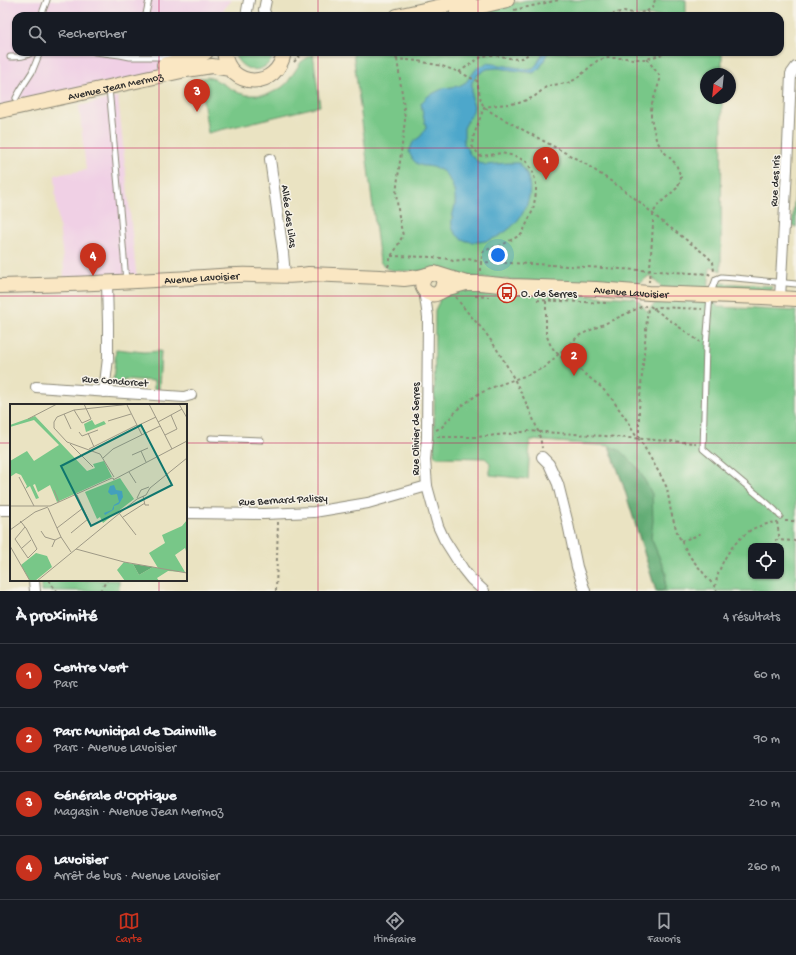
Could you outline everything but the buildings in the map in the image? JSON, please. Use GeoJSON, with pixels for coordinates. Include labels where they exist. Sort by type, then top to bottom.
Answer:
{"type":"FeatureCollection","features":[{"type":"Feature","properties":{"kind":"main road"},"geometry":{"type":"LineString","coordinates":[[415,12],[469,0]]}},
{"type":"Feature","properties":{"kind":"main road"},"geometry":{"type":"LineString","coordinates":[[454,12],[487,3],[509,5]]}},
{"type":"Feature","properties":{"kind":"main road","name":"Avenue Jean Mermoz"},"geometry":{"type":"LineString","coordinates":[[0,102],[156,68],[198,56]]}},
{"type":"Feature","properties":{"kind":"main road"},"geometry":{"type":"LineString","coordinates":[[225,56],[230,69],[247,80],[260,80],[272,74],[281,65],[286,56]]}},
{"type":"Feature","properties":{"kind":"main road","name":"Avenue Jean Mermoz"},"geometry":{"type":"LineString","coordinates":[[0,111],[181,71],[212,66],[230,69]]}},
{"type":"Feature","properties":{"kind":"main road","name":"Avenue Lavoisier"},"geometry":{"type":"LineString","coordinates":[[0,286],[162,280],[238,275],[310,274],[404,279],[433,275],[466,283],[511,286],[796,299]]}},
{"type":"Feature","properties":{"kind":"main road"},"geometry":{"type":"LineString","coordinates":[[433,275],[443,280],[444,283],[443,286],[431,291],[422,286],[423,280],[433,275]]}},
{"type":"Feature","properties":{"kind":"main road","name":"Avenue Lavoisier"},"geometry":{"type":"LineString","coordinates":[[404,279],[431,291],[466,283]]}},
{"type":"Feature","properties":{"kind":"street"},"geometry":{"type":"LineString","coordinates":[[247,12],[250,0]]}},
{"type":"Feature","properties":{"kind":"street"},"geometry":{"type":"LineString","coordinates":[[265,12],[266,0]]}},
{"type":"Feature","properties":{"kind":"street","name":"Rue des Iris"},"geometry":{"type":"LineString","coordinates":[[780,298],[780,283],[792,169],[791,74],[796,67]]}},
{"type":"Feature","properties":{"kind":"street","name":"Allée des Lilas"},"geometry":{"type":"LineString","coordinates":[[270,159],[285,275]]}},
{"type":"Feature","properties":{"kind":"street"},"geometry":{"type":"LineString","coordinates":[[104,392],[108,358],[106,282]]}},
{"type":"Feature","properties":{"kind":"street","name":"Rue Olivier de Serres"},"geometry":{"type":"LineString","coordinates":[[431,291],[428,317],[427,437],[425,460],[427,486],[438,526],[444,539],[463,569],[484,591]]}},
{"type":"Feature","properties":{"kind":"street","name":"Rue Condorcet"},"geometry":{"type":"LineString","coordinates":[[36,387],[184,397],[191,395]]}},
{"type":"Feature","properties":{"kind":"street"},"geometry":{"type":"LineString","coordinates":[[542,457],[549,464],[558,484],[577,567],[585,591]]}},
{"type":"Feature","properties":{"kind":"street","name":"Rue Bernard Palissy"},"geometry":{"type":"LineString","coordinates":[[187,513],[278,514],[314,512],[368,503],[427,486]]}},
{"type":"Feature","properties":{"kind":"street"},"geometry":{"type":"LineString","coordinates":[[469,591],[471,579]]}},
{"type":"Feature","properties":{"kind":"street"},"geometry":{"type":"LineString","coordinates":[[34,581],[35,591]]}},
{"type":"Feature","properties":{"kind":"lane"},"geometry":{"type":"LineString","coordinates":[[42,12],[47,0]]}},
{"type":"Feature","properties":{"kind":"lane"},"geometry":{"type":"LineString","coordinates":[[146,12],[149,0]]}},
{"type":"Feature","properties":{"kind":"lane"},"geometry":{"type":"LineString","coordinates":[[10,57],[24,56]]}},
{"type":"Feature","properties":{"kind":"lane"},"geometry":{"type":"LineString","coordinates":[[16,98],[32,72],[38,56]]}},
{"type":"Feature","properties":{"kind":"lane"},"geometry":{"type":"LineString","coordinates":[[126,56],[130,58],[176,57],[187,59]]}},
{"type":"Feature","properties":{"kind":"lane"},"geometry":{"type":"LineString","coordinates":[[109,87],[126,281]]}},
{"type":"Feature","properties":{"kind":"lane"},"geometry":{"type":"LineString","coordinates":[[780,516],[766,502],[702,448],[706,346],[710,295],[716,279],[735,278],[796,284]]}},
{"type":"Feature","properties":{"kind":"lane"},"geometry":{"type":"LineString","coordinates":[[211,438],[261,440]]}},
{"type":"Feature","properties":{"kind":"path"},"geometry":{"type":"LineString","coordinates":[[509,5],[559,0]]}},
{"type":"Feature","properties":{"kind":"path"},"geometry":{"type":"LineString","coordinates":[[643,12],[652,8],[655,0]]}},
{"type":"Feature","properties":{"kind":"path"},"geometry":{"type":"LineString","coordinates":[[391,56],[397,60],[418,61],[442,66],[476,80],[478,82],[481,101],[484,107],[494,114],[584,163],[621,188],[706,255],[713,262],[716,279]]}},
{"type":"Feature","properties":{"kind":"path"},"geometry":{"type":"LineString","coordinates":[[459,72],[484,56]]}},
{"type":"Feature","properties":{"kind":"path"},"geometry":{"type":"LineString","coordinates":[[496,56],[520,59],[526,56]]}},
{"type":"Feature","properties":{"kind":"path"},"geometry":{"type":"LineString","coordinates":[[484,107],[520,103],[534,96],[546,87],[568,83],[576,79],[598,60],[608,58],[647,59],[658,56]]}},
{"type":"Feature","properties":{"kind":"path"},"geometry":{"type":"LineString","coordinates":[[647,59],[659,76],[660,80],[651,110],[651,118],[656,139],[663,151],[676,164],[681,177],[677,188],[658,205],[653,213],[650,271]]}},
{"type":"Feature","properties":{"kind":"path"},"geometry":{"type":"LineString","coordinates":[[397,60],[405,120],[396,194],[403,235],[391,256],[433,257],[453,261],[468,259],[481,262],[709,274],[716,279]]}},
{"type":"Feature","properties":{"kind":"path"},"geometry":{"type":"LineString","coordinates":[[481,262],[483,252],[500,246],[522,234],[533,210],[536,193],[536,184],[533,172],[527,162],[515,156],[501,153],[480,156],[472,146],[473,138],[484,107]]}},
{"type":"Feature","properties":{"kind":"path"},"geometry":{"type":"LineString","coordinates":[[455,297],[488,336],[508,366],[538,431],[542,445],[542,457]]}},
{"type":"Feature","properties":{"kind":"path"},"geometry":{"type":"LineString","coordinates":[[546,301],[546,334],[550,344],[558,354],[605,391],[626,419],[661,476],[666,488],[676,532],[691,558],[717,591]]}},
{"type":"Feature","properties":{"kind":"path"},"geometry":{"type":"LineString","coordinates":[[427,437],[442,426],[459,408],[478,394],[545,367],[580,336],[641,307],[648,306],[706,346]]}},
{"type":"Feature","properties":{"kind":"path"},"geometry":{"type":"LineString","coordinates":[[639,439],[638,409],[648,306]]}},
{"type":"Feature","properties":{"kind":"path"},"geometry":{"type":"LineString","coordinates":[[653,309],[657,307],[709,309]]}},
{"type":"Feature","properties":{"kind":"path"},"geometry":{"type":"LineString","coordinates":[[427,437],[476,437],[538,431],[703,444]]}},
{"type":"Feature","properties":{"kind":"path"},"geometry":{"type":"LineString","coordinates":[[276,591],[278,514]]}},
{"type":"Feature","properties":{"kind":"path"},"geometry":{"type":"LineString","coordinates":[[715,587],[722,564],[732,548],[742,537],[752,529],[766,524],[777,521],[796,521]]}},
{"type":"Feature","properties":{"kind":"path"},"geometry":{"type":"LineString","coordinates":[[777,524],[779,535],[778,540]]}},
{"type":"Feature","properties":{"kind":"path"},"geometry":{"type":"LineString","coordinates":[[681,541],[701,533]]}},
{"type":"Feature","properties":{"kind":"path"},"geometry":{"type":"LineString","coordinates":[[775,540],[796,541]]}},
{"type":"Feature","properties":{"kind":"path"},"geometry":{"type":"LineString","coordinates":[[50,581],[57,591]]}},
{"type":"Feature","properties":{"kind":"path"},"geometry":{"type":"LineString","coordinates":[[100,591],[106,581]]}},
{"type":"Feature","properties":{"kind":"shaded area"},"geometry":{"type":"Polygon","coordinates":[[[0,0],[232,0],[222,12],[12,12],[12,56],[166,56],[169,70],[0,107],[0,0]]]}},
{"type":"Feature","properties":{"kind":"shaded area"},"geometry":{"type":"Polygon","coordinates":[[[118,97],[137,281],[64,284],[64,268],[55,191],[55,175],[86,170],[79,106],[118,97]]]}},
{"type":"Feature","properties":{"kind":"green space"},"geometry":{"type":"Polygon","coordinates":[[[527,0],[686,0],[686,12],[473,12],[527,0]]]}},
{"type":"Feature","properties":{"kind":"green space"},"geometry":{"type":"Polygon","coordinates":[[[236,56],[273,56],[270,62],[259,69],[243,66],[236,56]]]}},
{"type":"Feature","properties":{"kind":"green space"},"geometry":{"type":"Polygon","coordinates":[[[310,56],[313,56],[320,106],[208,133],[200,79],[207,77],[214,79],[239,93],[247,95],[267,95],[281,88],[287,83],[301,62],[310,56]]]}},
{"type":"Feature","properties":{"kind":"green space"},"geometry":{"type":"Polygon","coordinates":[[[354,56],[722,56],[722,68],[700,68],[700,104],[722,104],[721,271],[713,267],[710,268],[708,290],[662,288],[650,275],[635,287],[481,278],[387,269],[380,262],[354,56]]]}},
{"type":"Feature","properties":{"kind":"green space"},"geometry":{"type":"Polygon","coordinates":[[[796,181],[796,227],[792,226],[796,181]]]}},
{"type":"Feature","properties":{"kind":"green space"},"geometry":{"type":"Polygon","coordinates":[[[719,283],[772,287],[771,291],[718,289],[717,286],[719,283]]]}},
{"type":"Feature","properties":{"kind":"green space"},"geometry":{"type":"Polygon","coordinates":[[[459,290],[480,290],[636,298],[647,311],[660,299],[716,303],[717,307],[796,311],[796,591],[656,591],[622,481],[609,446],[530,440],[528,479],[490,475],[490,463],[485,458],[437,457],[434,454],[435,310],[439,302],[439,298],[459,290]]]}},
{"type":"Feature","properties":{"kind":"green space"},"geometry":{"type":"Polygon","coordinates":[[[116,349],[144,352],[161,351],[159,389],[154,389],[154,381],[123,379],[123,387],[116,386],[113,381],[116,349]]]}},
{"type":"Feature","properties":{"kind":"green space"},"geometry":{"type":"Polygon","coordinates":[[[609,446],[619,450],[638,468],[652,494],[653,521],[651,538],[666,573],[665,589],[662,591],[656,591],[622,481],[609,446]]]}},
{"type":"Feature","properties":{"kind":"green space"},"geometry":{"type":"Polygon","coordinates":[[[41,581],[119,581],[119,591],[41,591],[41,581]]]}},
{"type":"Feature","properties":{"kind":"water"},"geometry":{"type":"Polygon","coordinates":[[[541,56],[546,56],[541,67],[536,72],[533,73],[497,68],[487,69],[477,75],[472,82],[472,101],[474,106],[464,128],[464,144],[470,154],[478,162],[486,165],[519,163],[528,176],[530,193],[522,214],[515,223],[497,237],[486,241],[475,242],[470,242],[460,238],[452,227],[455,197],[449,179],[438,169],[422,166],[416,163],[409,152],[413,142],[421,136],[426,128],[421,103],[428,96],[444,88],[459,86],[466,82],[477,68],[488,63],[526,69],[533,68],[541,56]]]}},
{"type":"Feature","properties":{"kind":"place","name":"Générale d'Optique"},"geometry":{"type":"Point","coordinates":[197,112]}},
{"type":"Feature","properties":{"kind":"place","name":"Centre Vert"},"geometry":{"type":"Point","coordinates":[546,180]}},
{"type":"Feature","properties":{"kind":"place","name":"Lavoisier"},"geometry":{"type":"Point","coordinates":[93,276]}},
{"type":"Feature","properties":{"kind":"place","name":"O. de Serres"},"geometry":{"type":"Point","coordinates":[507,293]}},
{"type":"Feature","properties":{"kind":"place","name":"Parc Municipal de Dainville"},"geometry":{"type":"Point","coordinates":[574,376]}}]}
